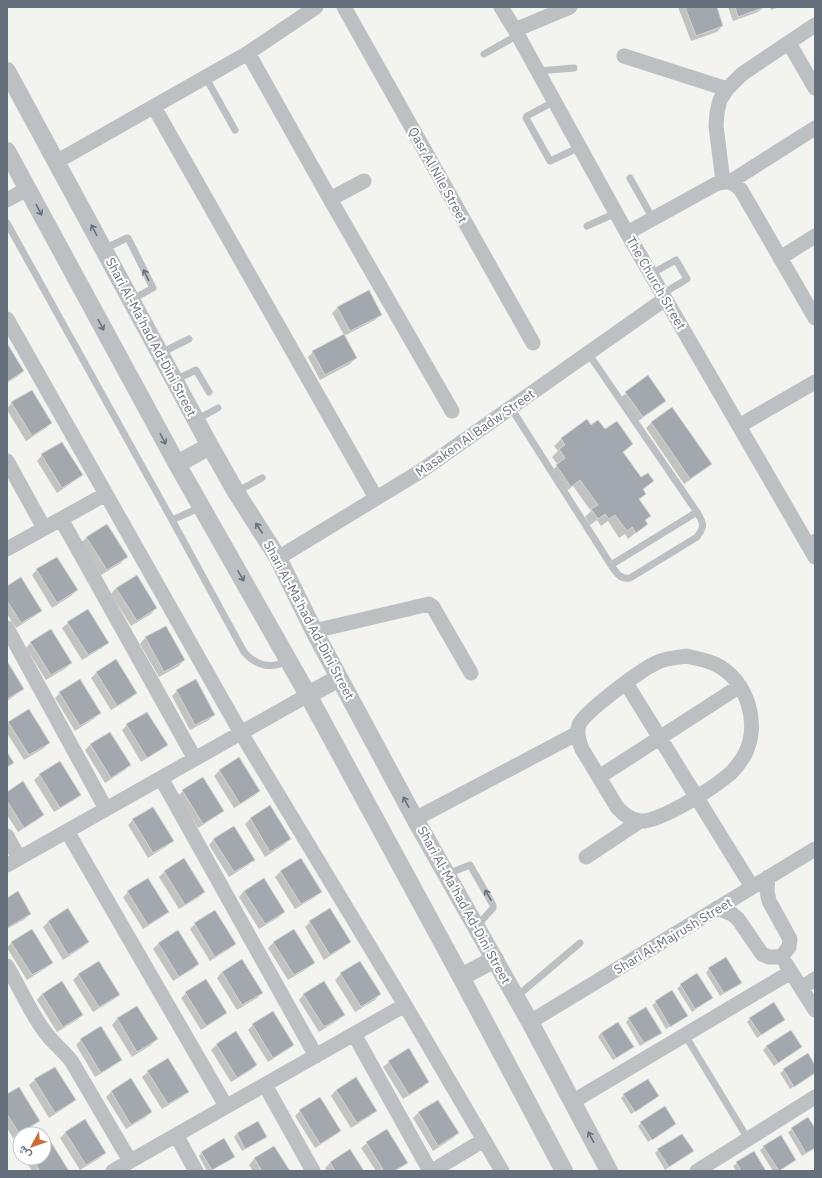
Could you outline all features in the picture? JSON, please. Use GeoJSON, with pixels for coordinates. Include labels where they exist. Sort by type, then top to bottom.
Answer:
{"type":"FeatureCollection","features":[{"type":"Feature","properties":{"kind":"street"},"geometry":{"type":"LineString","coordinates":[[56,162],[248,53],[296,12],[316,7]]}},
{"type":"Feature","properties":{"kind":"street","name":"Qasr Al Nile Street"},"geometry":{"type":"LineString","coordinates":[[344,7],[533,344]]}},
{"type":"Feature","properties":{"kind":"street","name":"The Church Street"},"geometry":{"type":"LineString","coordinates":[[501,7],[555,101],[627,233],[739,426],[811,539],[815,557]]}},
{"type":"Feature","properties":{"kind":"street"},"geometry":{"type":"LineString","coordinates":[[516,32],[570,7]]}},
{"type":"Feature","properties":{"kind":"street"},"geometry":{"type":"LineString","coordinates":[[727,182],[716,126],[720,100],[726,89],[742,74],[815,25]]}},
{"type":"Feature","properties":{"kind":"street"},"geometry":{"type":"LineString","coordinates":[[789,42],[815,88]]}},
{"type":"Feature","properties":{"kind":"street"},"geometry":{"type":"LineString","coordinates":[[248,53],[452,411]]}},
{"type":"Feature","properties":{"kind":"street"},"geometry":{"type":"LineString","coordinates":[[624,56],[726,89]]}},
{"type":"Feature","properties":{"kind":"street","name":"Shari Al-Ma'had Ad-Dini Street"},"geometry":{"type":"LineString","coordinates":[[7,71],[210,446],[236,492],[278,558],[314,631],[415,819],[477,926],[530,1022],[609,1171]]}},
{"type":"Feature","properties":{"kind":"street"},"geometry":{"type":"LineString","coordinates":[[154,107],[376,498]]}},
{"type":"Feature","properties":{"kind":"street"},"geometry":{"type":"LineString","coordinates":[[627,233],[727,182],[815,128]]}},
{"type":"Feature","properties":{"kind":"street"},"geometry":{"type":"LineString","coordinates":[[7,151],[177,464],[289,660],[461,977],[564,1171]]}},
{"type":"Feature","properties":{"kind":"street"},"geometry":{"type":"LineString","coordinates":[[330,199],[364,181]]}},
{"type":"Feature","properties":{"kind":"street"},"geometry":{"type":"LineString","coordinates":[[727,182],[737,185],[741,190],[815,318]]}},
{"type":"Feature","properties":{"kind":"street"},"geometry":{"type":"LineString","coordinates":[[7,200],[27,189]]}},
{"type":"Feature","properties":{"kind":"street"},"geometry":{"type":"LineString","coordinates":[[780,258],[815,236]]}},
{"type":"Feature","properties":{"kind":"street","name":"Masaken Al Badw Street"},"geometry":{"type":"LineString","coordinates":[[278,558],[421,471],[588,353],[664,296]]}},
{"type":"Feature","properties":{"kind":"street"},"geometry":{"type":"LineString","coordinates":[[7,320],[241,733],[405,1005],[502,1171]]}},
{"type":"Feature","properties":{"kind":"street"},"geometry":{"type":"LineString","coordinates":[[739,426],[815,382]]}},
{"type":"Feature","properties":{"kind":"street"},"geometry":{"type":"LineString","coordinates":[[177,464],[210,446]]}},
{"type":"Feature","properties":{"kind":"street"},"geometry":{"type":"LineString","coordinates":[[7,461],[44,528]]}},
{"type":"Feature","properties":{"kind":"street"},"geometry":{"type":"LineString","coordinates":[[7,549],[106,494]]}},
{"type":"Feature","properties":{"kind":"street"},"geometry":{"type":"LineString","coordinates":[[60,519],[195,759]]}},
{"type":"Feature","properties":{"kind":"street"},"geometry":{"type":"LineString","coordinates":[[314,631],[429,604],[433,607],[471,673]]}},
{"type":"Feature","properties":{"kind":"street"},"geometry":{"type":"LineString","coordinates":[[7,628],[106,810]]}},
{"type":"Feature","properties":{"kind":"street"},"geometry":{"type":"LineString","coordinates":[[686,656],[702,659],[716,665],[730,674],[740,686],[749,704],[752,724],[749,744],[744,756],[736,768],[726,777],[696,797],[659,817],[649,821],[640,821],[623,814],[617,807],[580,745],[578,734],[579,725],[583,717],[626,683],[655,663],[670,658],[686,656]]}},
{"type":"Feature","properties":{"kind":"street"},"geometry":{"type":"LineString","coordinates":[[7,836],[13,862],[340,678]]}},
{"type":"Feature","properties":{"kind":"street"},"geometry":{"type":"LineString","coordinates":[[626,683],[752,887]]}},
{"type":"Feature","properties":{"kind":"street"},"geometry":{"type":"LineString","coordinates":[[599,777],[740,686]]}},
{"type":"Feature","properties":{"kind":"street"},"geometry":{"type":"LineString","coordinates":[[415,819],[578,734]]}},
{"type":"Feature","properties":{"kind":"street"},"geometry":{"type":"LineString","coordinates":[[161,778],[316,1056]]}},
{"type":"Feature","properties":{"kind":"street"},"geometry":{"type":"LineString","coordinates":[[586,858],[640,821]]}},
{"type":"Feature","properties":{"kind":"street"},"geometry":{"type":"LineString","coordinates":[[67,831],[226,1106]]}},
{"type":"Feature","properties":{"kind":"street","name":"Shari Al-Majrush Street"},"geometry":{"type":"LineString","coordinates":[[530,1022],[815,849]]}},
{"type":"Feature","properties":{"kind":"street"},"geometry":{"type":"LineString","coordinates":[[768,877],[767,896],[790,939],[789,946],[781,957]]}},
{"type":"Feature","properties":{"kind":"street"},"geometry":{"type":"LineString","coordinates":[[717,908],[732,914],[738,919],[762,954],[769,957],[781,957]]}},
{"type":"Feature","properties":{"kind":"street"},"geometry":{"type":"LineString","coordinates":[[781,957],[815,1010]]}},
{"type":"Feature","properties":{"kind":"street"},"geometry":{"type":"LineString","coordinates":[[461,977],[495,959]]}},
{"type":"Feature","properties":{"kind":"street"},"geometry":{"type":"LineString","coordinates":[[7,966],[41,1026],[54,1043],[72,1062],[130,1161]]}},
{"type":"Feature","properties":{"kind":"street"},"geometry":{"type":"LineString","coordinates":[[572,1102],[791,972]]}},
{"type":"Feature","properties":{"kind":"street"},"geometry":{"type":"LineString","coordinates":[[801,988],[815,979]]}},
{"type":"Feature","properties":{"kind":"street"},"geometry":{"type":"LineString","coordinates":[[113,1171],[405,1005]]}},
{"type":"Feature","properties":{"kind":"street"},"geometry":{"type":"LineString","coordinates":[[354,1034],[431,1171],[484,1140]]}},
{"type":"Feature","properties":{"kind":"street"},"geometry":{"type":"LineString","coordinates":[[264,1085],[313,1171]]}},
{"type":"Feature","properties":{"kind":"street"},"geometry":{"type":"LineString","coordinates":[[697,1171],[815,1096]]}},
{"type":"Feature","properties":{"kind":"street"},"geometry":{"type":"LineString","coordinates":[[176,1135],[196,1171]]}},
{"type":"Feature","properties":{"kind":"lane"},"geometry":{"type":"LineString","coordinates":[[484,54],[516,32]]}},
{"type":"Feature","properties":{"kind":"lane"},"geometry":{"type":"LineString","coordinates":[[538,71],[574,68]]}},
{"type":"Feature","properties":{"kind":"lane"},"geometry":{"type":"LineString","coordinates":[[206,78],[236,130]]}},
{"type":"Feature","properties":{"kind":"lane"},"geometry":{"type":"LineString","coordinates":[[555,101],[527,116],[526,118],[550,161],[580,147]]}},
{"type":"Feature","properties":{"kind":"lane"},"geometry":{"type":"LineString","coordinates":[[630,178],[653,220]]}},
{"type":"Feature","properties":{"kind":"lane"},"geometry":{"type":"LineString","coordinates":[[588,226],[616,212]]}},
{"type":"Feature","properties":{"kind":"lane"},"geometry":{"type":"LineString","coordinates":[[7,223],[244,652],[255,662],[269,666],[289,660]]}},
{"type":"Feature","properties":{"kind":"lane"},"geometry":{"type":"LineString","coordinates":[[104,249],[128,238],[153,288],[131,300]]}},
{"type":"Feature","properties":{"kind":"lane"},"geometry":{"type":"LineString","coordinates":[[651,274],[676,260],[687,279],[664,296]]}},
{"type":"Feature","properties":{"kind":"lane"},"geometry":{"type":"LineString","coordinates":[[160,354],[189,339]]}},
{"type":"Feature","properties":{"kind":"lane"},"geometry":{"type":"LineString","coordinates":[[511,408],[619,576],[626,579],[630,578],[697,537],[703,530],[703,522],[588,353]]}},
{"type":"Feature","properties":{"kind":"lane"},"geometry":{"type":"LineString","coordinates":[[175,381],[196,370],[209,392]]}},
{"type":"Feature","properties":{"kind":"lane"},"geometry":{"type":"LineString","coordinates":[[196,420],[218,408]]}},
{"type":"Feature","properties":{"kind":"lane"},"geometry":{"type":"LineString","coordinates":[[236,492],[262,478]]}},
{"type":"Feature","properties":{"kind":"lane"},"geometry":{"type":"LineString","coordinates":[[172,520],[201,507]]}},
{"type":"Feature","properties":{"kind":"lane"},"geometry":{"type":"LineString","coordinates":[[611,565],[697,512]]}},
{"type":"Feature","properties":{"kind":"lane"},"geometry":{"type":"LineString","coordinates":[[447,874],[470,865],[493,905],[493,908],[477,926]]}},
{"type":"Feature","properties":{"kind":"lane"},"geometry":{"type":"LineString","coordinates":[[516,997],[580,943]]}},
{"type":"Feature","properties":{"kind":"lane"},"geometry":{"type":"LineString","coordinates":[[685,1034],[748,1139]]}},
{"type":"Feature","properties":{"kind":"building"},"geometry":{"type":"Polygon","coordinates":[[[685,7],[717,7],[723,26],[696,36],[685,7]]]}},
{"type":"Feature","properties":{"kind":"building"},"geometry":{"type":"Polygon","coordinates":[[[735,7],[765,7],[738,17],[735,7]]]}},
{"type":"Feature","properties":{"kind":"building"},"geometry":{"type":"Polygon","coordinates":[[[369,290],[382,315],[350,331],[337,307],[369,290]]]}},
{"type":"Feature","properties":{"kind":"building"},"geometry":{"type":"Polygon","coordinates":[[[344,334],[357,358],[325,375],[312,351],[344,334]]]}},
{"type":"Feature","properties":{"kind":"building"},"geometry":{"type":"Polygon","coordinates":[[[7,343],[24,371],[7,382],[7,343]]]}},
{"type":"Feature","properties":{"kind":"building"},"geometry":{"type":"Polygon","coordinates":[[[648,375],[666,401],[643,417],[625,392],[648,375]]]}},
{"type":"Feature","properties":{"kind":"building"},"geometry":{"type":"Polygon","coordinates":[[[32,390],[52,423],[32,436],[11,402],[32,390]]]}},
{"type":"Feature","properties":{"kind":"building"},"geometry":{"type":"Polygon","coordinates":[[[672,407],[712,464],[690,479],[651,422],[672,407]]]}},
{"type":"Feature","properties":{"kind":"building"},"geometry":{"type":"Polygon","coordinates":[[[587,419],[591,425],[598,420],[605,429],[617,421],[633,444],[623,452],[641,477],[648,473],[654,481],[643,489],[646,494],[639,499],[651,516],[645,520],[648,524],[636,533],[632,527],[627,531],[615,515],[609,519],[605,514],[598,519],[591,509],[598,505],[580,480],[571,487],[556,465],[565,458],[559,449],[565,445],[561,438],[587,419]]]}},
{"type":"Feature","properties":{"kind":"building"},"geometry":{"type":"Polygon","coordinates":[[[62,442],[83,475],[62,488],[41,454],[62,442]]]}},
{"type":"Feature","properties":{"kind":"building"},"geometry":{"type":"Polygon","coordinates":[[[107,524],[128,557],[107,570],[86,537],[107,524]]]}},
{"type":"Feature","properties":{"kind":"building"},"geometry":{"type":"Polygon","coordinates":[[[57,557],[78,590],[57,603],[36,569],[57,557]]]}},
{"type":"Feature","properties":{"kind":"building"},"geometry":{"type":"Polygon","coordinates":[[[137,575],[157,608],[137,621],[116,588],[137,575]]]}},
{"type":"Feature","properties":{"kind":"building"},"geometry":{"type":"Polygon","coordinates":[[[21,577],[42,611],[21,623],[7,601],[7,586],[21,577]]]}},
{"type":"Feature","properties":{"kind":"building"},"geometry":{"type":"Polygon","coordinates":[[[88,609],[109,643],[88,655],[67,622],[88,609]]]}},
{"type":"Feature","properties":{"kind":"building"},"geometry":{"type":"Polygon","coordinates":[[[166,626],[185,660],[164,672],[145,637],[166,626]]]}},
{"type":"Feature","properties":{"kind":"building"},"geometry":{"type":"Polygon","coordinates":[[[51,629],[72,663],[51,675],[30,642],[51,629]]]}},
{"type":"Feature","properties":{"kind":"building"},"geometry":{"type":"Polygon","coordinates":[[[116,659],[137,693],[117,706],[96,672],[116,659]]]}},
{"type":"Feature","properties":{"kind":"building"},"geometry":{"type":"Polygon","coordinates":[[[7,661],[24,689],[7,699],[7,661]]]}},
{"type":"Feature","properties":{"kind":"building"},"geometry":{"type":"Polygon","coordinates":[[[80,679],[101,713],[80,726],[59,692],[80,679]]]}},
{"type":"Feature","properties":{"kind":"building"},"geometry":{"type":"Polygon","coordinates":[[[196,679],[215,715],[195,725],[176,690],[196,679]]]}},
{"type":"Feature","properties":{"kind":"building"},"geometry":{"type":"Polygon","coordinates":[[[29,709],[50,743],[29,755],[8,722],[29,709]]]}},
{"type":"Feature","properties":{"kind":"building"},"geometry":{"type":"Polygon","coordinates":[[[147,712],[168,745],[147,758],[126,724],[147,712]]]}},
{"type":"Feature","properties":{"kind":"building"},"geometry":{"type":"Polygon","coordinates":[[[110,732],[131,765],[111,778],[90,744],[110,732]]]}},
{"type":"Feature","properties":{"kind":"building"},"geometry":{"type":"Polygon","coordinates":[[[7,752],[14,763],[7,767],[7,752]]]}},
{"type":"Feature","properties":{"kind":"building"},"geometry":{"type":"Polygon","coordinates":[[[239,757],[260,791],[240,804],[219,770],[239,757]]]}},
{"type":"Feature","properties":{"kind":"building"},"geometry":{"type":"Polygon","coordinates":[[[60,761],[81,795],[60,808],[39,774],[60,761]]]}},
{"type":"Feature","properties":{"kind":"building"},"geometry":{"type":"Polygon","coordinates":[[[203,777],[224,811],[203,824],[182,790],[203,777]]]}},
{"type":"Feature","properties":{"kind":"building"},"geometry":{"type":"Polygon","coordinates":[[[23,781],[44,815],[24,828],[7,801],[7,792],[23,781]]]}},
{"type":"Feature","properties":{"kind":"building"},"geometry":{"type":"Polygon","coordinates":[[[270,805],[291,839],[270,852],[250,818],[270,805]]]}},
{"type":"Feature","properties":{"kind":"building"},"geometry":{"type":"Polygon","coordinates":[[[153,807],[174,841],[153,853],[132,819],[153,807]]]}},
{"type":"Feature","properties":{"kind":"building"},"geometry":{"type":"Polygon","coordinates":[[[234,826],[255,860],[234,872],[213,839],[234,826]]]}},
{"type":"Feature","properties":{"kind":"building"},"geometry":{"type":"Polygon","coordinates":[[[184,858],[205,892],[185,905],[164,871],[184,858]]]}},
{"type":"Feature","properties":{"kind":"building"},"geometry":{"type":"Polygon","coordinates":[[[301,858],[322,892],[301,904],[280,871],[301,858]]]}},
{"type":"Feature","properties":{"kind":"building"},"geometry":{"type":"Polygon","coordinates":[[[148,878],[169,912],[148,925],[127,891],[148,878]]]}},
{"type":"Feature","properties":{"kind":"building"},"geometry":{"type":"Polygon","coordinates":[[[264,878],[285,912],[265,924],[244,891],[264,878]]]}},
{"type":"Feature","properties":{"kind":"building"},"geometry":{"type":"Polygon","coordinates":[[[18,891],[31,914],[7,928],[7,898],[18,891]]]}},
{"type":"Feature","properties":{"kind":"building"},"geometry":{"type":"Polygon","coordinates":[[[68,908],[89,942],[68,955],[48,921],[68,908]]]}},
{"type":"Feature","properties":{"kind":"building"},"geometry":{"type":"Polygon","coordinates":[[[330,908],[351,942],[330,955],[309,921],[330,908]]]}},
{"type":"Feature","properties":{"kind":"building"},"geometry":{"type":"Polygon","coordinates":[[[215,910],[236,944],[215,957],[194,923],[215,910]]]}},
{"type":"Feature","properties":{"kind":"building"},"geometry":{"type":"Polygon","coordinates":[[[32,929],[53,963],[32,975],[11,942],[32,929]]]}},
{"type":"Feature","properties":{"kind":"building"},"geometry":{"type":"Polygon","coordinates":[[[294,929],[315,963],[294,975],[273,942],[294,929]]]}},
{"type":"Feature","properties":{"kind":"building"},"geometry":{"type":"Polygon","coordinates":[[[178,930],[199,964],[179,977],[158,943],[178,930]]]}},
{"type":"Feature","properties":{"kind":"building"},"geometry":{"type":"Polygon","coordinates":[[[726,957],[742,983],[724,993],[708,968],[726,957]]]}},
{"type":"Feature","properties":{"kind":"building"},"geometry":{"type":"Polygon","coordinates":[[[242,959],[263,993],[242,1005],[222,972],[242,959]]]}},
{"type":"Feature","properties":{"kind":"building"},"geometry":{"type":"Polygon","coordinates":[[[99,961],[120,995],[99,1007],[78,974],[99,961]]]}},
{"type":"Feature","properties":{"kind":"building"},"geometry":{"type":"Polygon","coordinates":[[[360,961],[381,994],[361,1007],[340,973],[360,961]]]}},
{"type":"Feature","properties":{"kind":"building"},"geometry":{"type":"Polygon","coordinates":[[[697,973],[713,998],[695,1009],[680,984],[697,973]]]}},
{"type":"Feature","properties":{"kind":"building"},"geometry":{"type":"Polygon","coordinates":[[[206,979],[227,1013],[206,1026],[185,992],[206,979]]]}},
{"type":"Feature","properties":{"kind":"building"},"geometry":{"type":"Polygon","coordinates":[[[62,981],[83,1015],[63,1027],[42,994],[62,981]]]}},
{"type":"Feature","properties":{"kind":"building"},"geometry":{"type":"Polygon","coordinates":[[[324,981],[345,1015],[324,1027],[303,994],[324,981]]]}},
{"type":"Feature","properties":{"kind":"building"},"geometry":{"type":"Polygon","coordinates":[[[672,990],[688,1016],[670,1027],[655,1001],[672,990]]]}},
{"type":"Feature","properties":{"kind":"building"},"geometry":{"type":"Polygon","coordinates":[[[774,1002],[785,1020],[761,1035],[749,1018],[774,1002]]]}},
{"type":"Feature","properties":{"kind":"building"},"geometry":{"type":"Polygon","coordinates":[[[137,1006],[158,1039],[137,1052],[117,1018],[137,1006]]]}},
{"type":"Feature","properties":{"kind":"building"},"geometry":{"type":"Polygon","coordinates":[[[646,1007],[662,1033],[644,1043],[628,1018],[646,1007]]]}},
{"type":"Feature","properties":{"kind":"building"},"geometry":{"type":"Polygon","coordinates":[[[273,1011],[294,1045],[273,1058],[252,1024],[273,1011]]]}},
{"type":"Feature","properties":{"kind":"building"},"geometry":{"type":"Polygon","coordinates":[[[618,1022],[634,1047],[616,1058],[601,1033],[618,1022]]]}},
{"type":"Feature","properties":{"kind":"building"},"geometry":{"type":"Polygon","coordinates":[[[101,1026],[122,1060],[101,1073],[80,1039],[101,1026]]]}},
{"type":"Feature","properties":{"kind":"building"},"geometry":{"type":"Polygon","coordinates":[[[791,1030],[802,1047],[778,1063],[766,1046],[791,1030]]]}},
{"type":"Feature","properties":{"kind":"building"},"geometry":{"type":"Polygon","coordinates":[[[236,1031],[257,1065],[237,1078],[216,1044],[236,1031]]]}},
{"type":"Feature","properties":{"kind":"building"},"geometry":{"type":"Polygon","coordinates":[[[409,1048],[429,1082],[409,1095],[388,1061],[409,1048]]]}},
{"type":"Feature","properties":{"kind":"building"},"geometry":{"type":"Polygon","coordinates":[[[808,1053],[815,1065],[815,1073],[794,1087],[783,1069],[808,1053]]]}},
{"type":"Feature","properties":{"kind":"building"},"geometry":{"type":"Polygon","coordinates":[[[168,1058],[189,1092],[168,1104],[147,1071],[168,1058]]]}},
{"type":"Feature","properties":{"kind":"building"},"geometry":{"type":"Polygon","coordinates":[[[55,1067],[76,1100],[55,1113],[34,1079],[55,1067]]]}},
{"type":"Feature","properties":{"kind":"building"},"geometry":{"type":"Polygon","coordinates":[[[356,1077],[377,1111],[357,1123],[336,1090],[356,1077]]]}},
{"type":"Feature","properties":{"kind":"building"},"geometry":{"type":"Polygon","coordinates":[[[131,1078],[152,1112],[131,1125],[111,1091],[131,1078]]]}},
{"type":"Feature","properties":{"kind":"building"},"geometry":{"type":"Polygon","coordinates":[[[648,1079],[659,1096],[635,1112],[623,1094],[648,1079]]]}},
{"type":"Feature","properties":{"kind":"building"},"geometry":{"type":"Polygon","coordinates":[[[19,1087],[40,1121],[31,1126],[15,1126],[7,1114],[7,1094],[19,1087]]]}},
{"type":"Feature","properties":{"kind":"building"},"geometry":{"type":"Polygon","coordinates":[[[320,1097],[341,1131],[320,1144],[299,1110],[320,1097]]]}},
{"type":"Feature","properties":{"kind":"building"},"geometry":{"type":"Polygon","coordinates":[[[438,1100],[459,1133],[438,1146],[418,1112],[438,1100]]]}},
{"type":"Feature","properties":{"kind":"building"},"geometry":{"type":"Polygon","coordinates":[[[665,1106],[676,1124],[652,1140],[640,1122],[665,1106]]]}},
{"type":"Feature","properties":{"kind":"building"},"geometry":{"type":"Polygon","coordinates":[[[808,1117],[815,1128],[815,1148],[806,1153],[791,1128],[808,1117]]]}},
{"type":"Feature","properties":{"kind":"building"},"geometry":{"type":"Polygon","coordinates":[[[85,1119],[106,1153],[86,1165],[65,1132],[85,1119]]]}},
{"type":"Feature","properties":{"kind":"building"},"geometry":{"type":"Polygon","coordinates":[[[258,1121],[267,1137],[245,1149],[237,1133],[258,1121]]]}},
{"type":"Feature","properties":{"kind":"building"},"geometry":{"type":"Polygon","coordinates":[[[387,1129],[408,1163],[394,1171],[384,1171],[366,1142],[387,1129]]]}},
{"type":"Feature","properties":{"kind":"building"},"geometry":{"type":"Polygon","coordinates":[[[682,1134],[694,1151],[669,1167],[657,1149],[682,1134]]]}},
{"type":"Feature","properties":{"kind":"building"},"geometry":{"type":"Polygon","coordinates":[[[781,1135],[796,1160],[779,1171],[763,1146],[781,1135]]]}},
{"type":"Feature","properties":{"kind":"building"},"geometry":{"type":"Polygon","coordinates":[[[224,1138],[235,1157],[212,1170],[201,1152],[224,1138]]]}},
{"type":"Feature","properties":{"kind":"building"},"geometry":{"type":"Polygon","coordinates":[[[52,1144],[69,1171],[40,1171],[37,1166],[52,1166],[52,1144]]]}},
{"type":"Feature","properties":{"kind":"building"},"geometry":{"type":"Polygon","coordinates":[[[274,1146],[290,1171],[262,1171],[254,1158],[274,1146]]]}},
{"type":"Feature","properties":{"kind":"building"},"geometry":{"type":"Polygon","coordinates":[[[350,1149],[364,1171],[335,1171],[330,1162],[350,1149]]]}},
{"type":"Feature","properties":{"kind":"building"},"geometry":{"type":"Polygon","coordinates":[[[754,1151],[766,1171],[741,1171],[736,1162],[754,1151]]]}}]}
